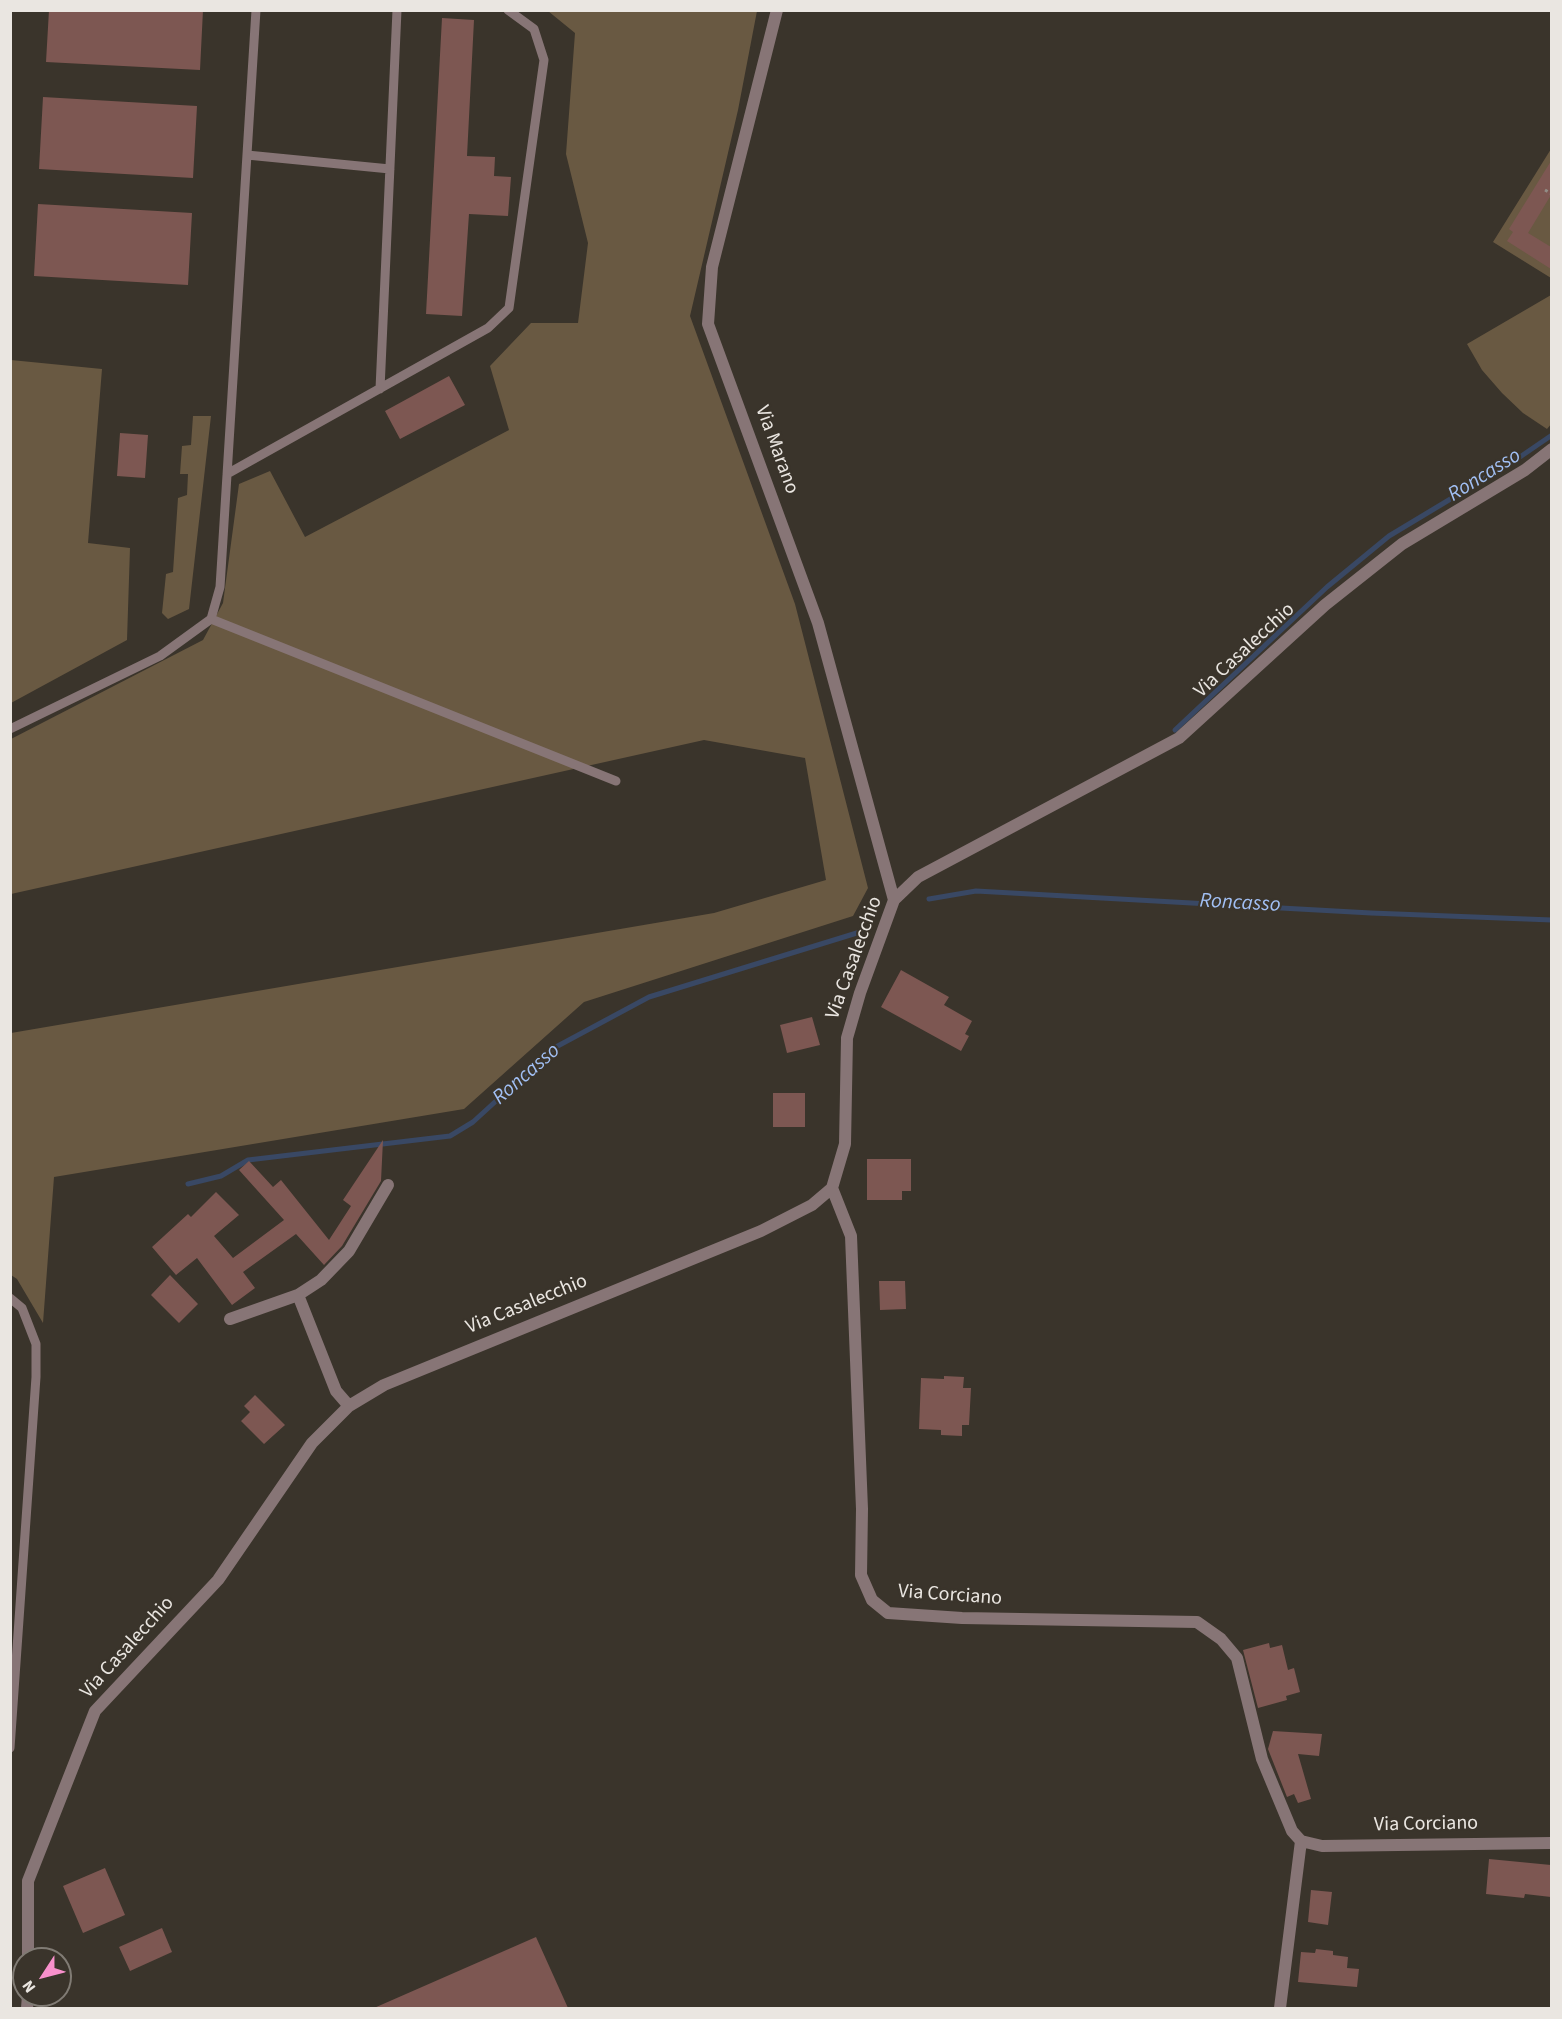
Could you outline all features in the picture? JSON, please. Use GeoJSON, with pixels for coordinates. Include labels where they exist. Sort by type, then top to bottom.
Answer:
{"type":"FeatureCollection","features":[{"type":"Feature","properties":{"kind":"street","name":"Via Marano"},"geometry":{"type":"LineString","coordinates":[[777,10],[712,267],[708,324],[819,623],[894,900]]}},
{"type":"Feature","properties":{"kind":"street","name":"Via Casalecchio"},"geometry":{"type":"LineString","coordinates":[[28,1947],[28,1881],[95,1711],[218,1580],[312,1443],[349,1406],[384,1385],[760,1231],[812,1205],[832,1188],[845,1144],[847,1038],[860,993],[894,900],[918,877],[1179,738],[1325,605],[1394,551],[1525,470],[1551,450]]}},
{"type":"Feature","properties":{"kind":"street"},"geometry":{"type":"LineString","coordinates":[[230,1319],[298,1295],[321,1280],[349,1251],[388,1185]]}},
{"type":"Feature","properties":{"kind":"street","name":"Via Corciano"},"geometry":{"type":"LineString","coordinates":[[832,1188],[851,1236],[862,1509],[861,1575],[872,1600],[888,1613],[962,1618],[1197,1622],[1221,1639],[1237,1659],[1262,1759],[1292,1831],[1301,1841],[1322,1846],[1551,1843]]}},
{"type":"Feature","properties":{"kind":"street"},"geometry":{"type":"LineString","coordinates":[[298,1295],[336,1391],[349,1406]]}},
{"type":"Feature","properties":{"kind":"street"},"geometry":{"type":"LineString","coordinates":[[1280,2008],[1301,1841]]}},
{"type":"Feature","properties":{"kind":"lane"},"geometry":{"type":"LineString","coordinates":[[10,729],[160,656],[211,619],[220,587],[256,10]]}},
{"type":"Feature","properties":{"kind":"lane"},"geometry":{"type":"LineString","coordinates":[[380,389],[397,10]]}},
{"type":"Feature","properties":{"kind":"lane"},"geometry":{"type":"LineString","coordinates":[[227,474],[488,328],[509,308],[543,60],[534,28],[508,10]]}},
{"type":"Feature","properties":{"kind":"lane"},"geometry":{"type":"LineString","coordinates":[[247,155],[390,169]]}},
{"type":"Feature","properties":{"kind":"lane"},"geometry":{"type":"LineString","coordinates":[[211,619],[616,782]]}},
{"type":"Feature","properties":{"kind":"lane"},"geometry":{"type":"LineString","coordinates":[[10,1298],[22,1308],[36,1344],[10,1748]]}},
{"type":"Feature","properties":{"kind":"path"},"geometry":{"type":"LineString","coordinates":[[1545,190],[1551,194]]}},
{"type":"Feature","properties":{"kind":"shaded area"},"geometry":{"type":"Polygon","coordinates":[[[548,11],[757,11],[738,110],[690,316],[795,604],[868,888],[853,916],[584,1002],[464,1109],[54,1177],[43,1323],[17,1279],[11,1275],[11,1033],[714,913],[826,880],[805,758],[704,740],[11,894],[11,739],[203,640],[223,603],[239,484],[270,471],[305,537],[509,430],[490,366],[531,323],[578,323],[588,243],[566,154],[575,33],[548,11]]]}},
{"type":"Feature","properties":{"kind":"shaded area"},"geometry":{"type":"Polygon","coordinates":[[[1551,149],[1551,278],[1493,242],[1551,149]]]}},
{"type":"Feature","properties":{"kind":"shaded area"},"geometry":{"type":"Polygon","coordinates":[[[1551,295],[1552,423],[1547,429],[1523,413],[1502,393],[1482,370],[1467,344],[1551,295]]]}},
{"type":"Feature","properties":{"kind":"shaded area"},"geometry":{"type":"Polygon","coordinates":[[[11,360],[102,369],[88,543],[130,548],[127,640],[11,703],[11,360]]]}},
{"type":"Feature","properties":{"kind":"shaded area"},"geometry":{"type":"Polygon","coordinates":[[[193,416],[211,416],[189,609],[168,619],[162,613],[166,574],[173,572],[178,498],[187,495],[188,474],[180,474],[182,446],[191,445],[193,416]]]}},
{"type":"Feature","properties":{"kind":"building"},"geometry":{"type":"Polygon","coordinates":[[[49,10],[203,10],[200,70],[46,62],[49,10]]]}},
{"type":"Feature","properties":{"kind":"building"},"geometry":{"type":"Polygon","coordinates":[[[442,18],[474,20],[467,156],[495,157],[494,176],[511,177],[508,216],[469,214],[462,316],[426,314],[442,18]]]}},
{"type":"Feature","properties":{"kind":"building"},"geometry":{"type":"Polygon","coordinates":[[[43,97],[197,106],[193,178],[39,169],[43,97]]]}},
{"type":"Feature","properties":{"kind":"building"},"geometry":{"type":"Polygon","coordinates":[[[1551,161],[1551,195],[1528,233],[1551,247],[1551,269],[1507,241],[1513,232],[1509,229],[1551,161]]]}},
{"type":"Feature","properties":{"kind":"building"},"geometry":{"type":"Polygon","coordinates":[[[38,204],[192,213],[188,285],[34,276],[38,204]]]}},
{"type":"Feature","properties":{"kind":"building"},"geometry":{"type":"Polygon","coordinates":[[[449,376],[465,405],[400,439],[385,411],[449,376]]]}},
{"type":"Feature","properties":{"kind":"building"},"geometry":{"type":"Polygon","coordinates":[[[120,433],[148,435],[145,478],[117,476],[120,433]]]}},
{"type":"Feature","properties":{"kind":"building"},"geometry":{"type":"Polygon","coordinates":[[[901,970],[949,997],[944,1005],[972,1021],[965,1034],[969,1036],[961,1051],[881,1007],[901,970]]]}},
{"type":"Feature","properties":{"kind":"building"},"geometry":{"type":"Polygon","coordinates":[[[812,1017],[820,1045],[787,1053],[780,1025],[812,1017]]]}},
{"type":"Feature","properties":{"kind":"building"},"geometry":{"type":"Polygon","coordinates":[[[773,1093],[805,1093],[805,1127],[773,1127],[773,1093]]]}},
{"type":"Feature","properties":{"kind":"building"},"geometry":{"type":"Polygon","coordinates":[[[383,1140],[381,1181],[342,1246],[324,1265],[296,1234],[243,1272],[255,1288],[232,1305],[197,1258],[176,1275],[152,1247],[188,1214],[191,1217],[216,1192],[239,1215],[214,1236],[233,1258],[284,1220],[239,1170],[249,1161],[273,1187],[281,1180],[329,1240],[351,1206],[343,1200],[383,1140]]]}},
{"type":"Feature","properties":{"kind":"building"},"geometry":{"type":"Polygon","coordinates":[[[867,1159],[911,1159],[911,1191],[902,1191],[902,1200],[867,1200],[867,1159]]]}},
{"type":"Feature","properties":{"kind":"building"},"geometry":{"type":"Polygon","coordinates":[[[170,1275],[198,1304],[179,1323],[151,1295],[170,1275]]]}},
{"type":"Feature","properties":{"kind":"building"},"geometry":{"type":"Polygon","coordinates":[[[879,1281],[905,1281],[906,1309],[880,1310],[879,1281]]]}},
{"type":"Feature","properties":{"kind":"building"},"geometry":{"type":"Polygon","coordinates":[[[944,1376],[964,1377],[963,1388],[971,1388],[969,1425],[962,1425],[962,1436],[941,1435],[941,1430],[919,1429],[921,1378],[944,1379],[944,1376]]]}},
{"type":"Feature","properties":{"kind":"building"},"geometry":{"type":"Polygon","coordinates":[[[255,1395],[285,1425],[264,1444],[241,1421],[250,1412],[244,1406],[255,1395]]]}},
{"type":"Feature","properties":{"kind":"building"},"geometry":{"type":"Polygon","coordinates":[[[1269,1643],[1270,1648],[1282,1645],[1288,1670],[1294,1668],[1300,1692],[1286,1696],[1287,1700],[1258,1708],[1243,1650],[1269,1643]]]}},
{"type":"Feature","properties":{"kind":"building"},"geometry":{"type":"Polygon","coordinates":[[[1273,1731],[1322,1734],[1319,1756],[1298,1754],[1311,1799],[1298,1803],[1294,1794],[1287,1797],[1268,1749],[1273,1731]]]}},
{"type":"Feature","properties":{"kind":"building"},"geometry":{"type":"Polygon","coordinates":[[[1489,1859],[1551,1865],[1551,1897],[1525,1894],[1524,1898],[1486,1894],[1489,1859]]]}},
{"type":"Feature","properties":{"kind":"building"},"geometry":{"type":"Polygon","coordinates":[[[105,1868],[125,1915],[83,1933],[63,1886],[105,1868]]]}},
{"type":"Feature","properties":{"kind":"building"},"geometry":{"type":"Polygon","coordinates":[[[1311,1890],[1332,1892],[1328,1925],[1308,1922],[1311,1890]]]}},
{"type":"Feature","properties":{"kind":"building"},"geometry":{"type":"Polygon","coordinates":[[[162,1928],[172,1952],[130,1971],[119,1947],[162,1928]]]}},
{"type":"Feature","properties":{"kind":"building"},"geometry":{"type":"Polygon","coordinates":[[[536,1937],[568,2008],[374,2008],[536,1937]]]}},
{"type":"Feature","properties":{"kind":"building"},"geometry":{"type":"Polygon","coordinates":[[[1316,1949],[1333,1951],[1333,1955],[1348,1957],[1347,1968],[1359,1969],[1357,1987],[1298,1982],[1301,1952],[1315,1953],[1316,1949]]]}},
{"type":"Feature","properties":{"kind":"waterway","name":"Roncasso"},"geometry":{"type":"LineString","coordinates":[[1175,730],[1327,587],[1389,536],[1517,459],[1552,435]]}},
{"type":"Feature","properties":{"kind":"waterway","name":"Roncasso"},"geometry":{"type":"LineString","coordinates":[[929,899],[976,891],[1371,913],[1552,920]]}},
{"type":"Feature","properties":{"kind":"waterway","name":"Roncasso"},"geometry":{"type":"LineString","coordinates":[[188,1184],[221,1176],[248,1160],[450,1136],[473,1122],[554,1048],[649,997],[860,932]]}}]}
